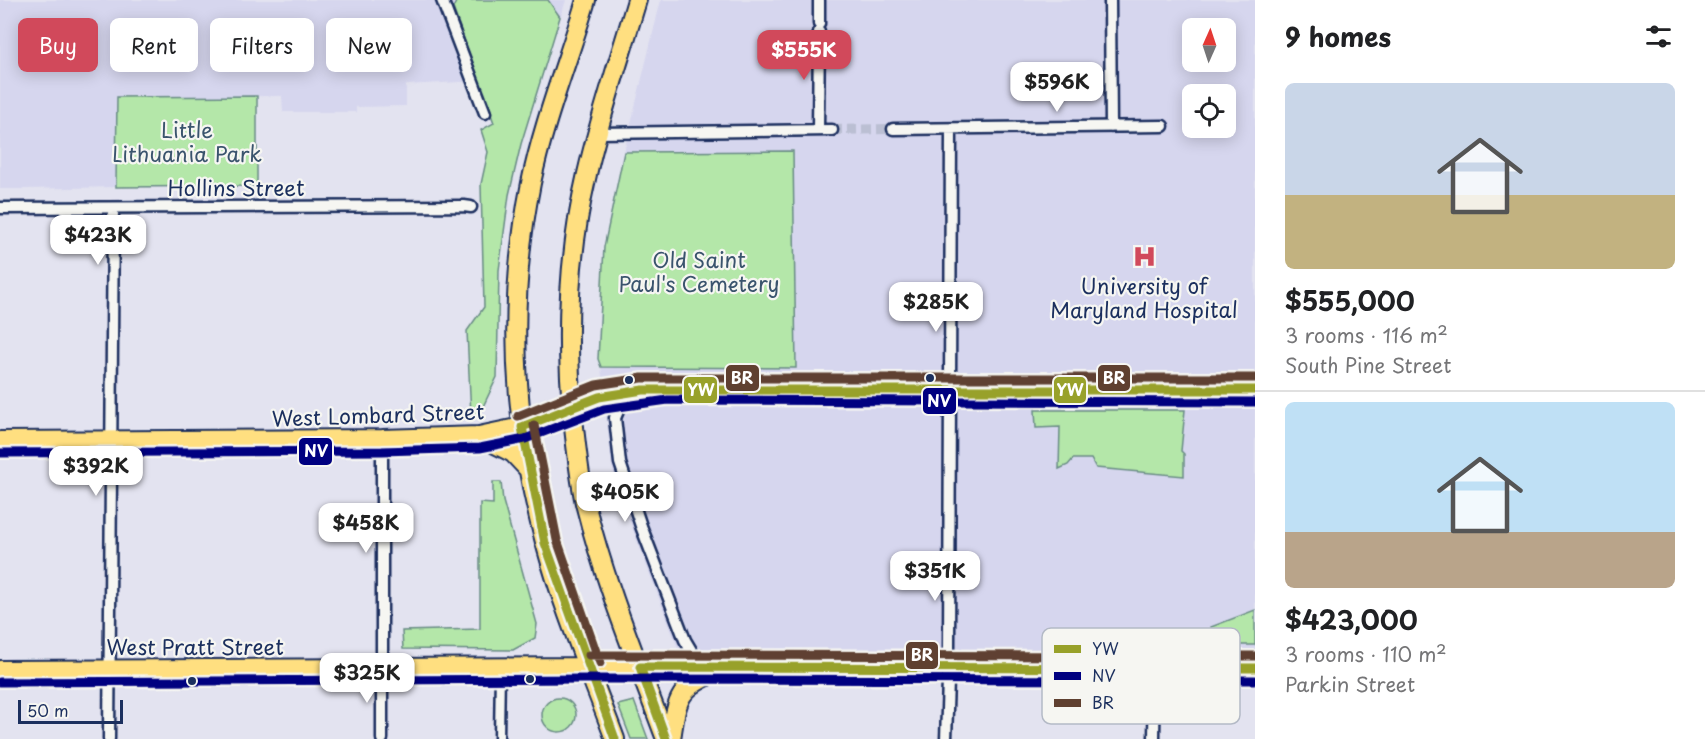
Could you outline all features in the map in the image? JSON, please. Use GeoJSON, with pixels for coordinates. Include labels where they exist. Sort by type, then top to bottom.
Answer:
{"type":"FeatureCollection","features":[{"type":"Feature","properties":{"kind":"main road"},"geometry":{"type":"LineString","coordinates":[[586,0],[544,130],[531,182],[518,272],[515,325],[516,381],[522,427],[545,543],[615,739]]}},
{"type":"Feature","properties":{"kind":"main road"},"geometry":{"type":"LineString","coordinates":[[637,0],[597,133],[583,193],[570,278],[567,326],[577,458],[593,533],[666,739]]}},
{"type":"Feature","properties":{"kind":"main road","name":"West Lombard Street"},"geometry":{"type":"LineString","coordinates":[[0,441],[382,439],[479,436],[522,427],[601,397],[643,390],[1255,390]]}},
{"type":"Feature","properties":{"kind":"main road"},"geometry":{"type":"LineString","coordinates":[[479,436],[513,453],[530,470]]}},
{"type":"Feature","properties":{"kind":"main road","name":"West Pratt Street"},"geometry":{"type":"LineString","coordinates":[[0,670],[589,667],[1042,668]]}},
{"type":"Feature","properties":{"kind":"main road"},"geometry":{"type":"LineString","coordinates":[[671,739],[675,711],[687,686],[700,678],[728,668]]}},
{"type":"Feature","properties":{"kind":"street"},"geometry":{"type":"LineString","coordinates":[[442,0],[485,113]]}},
{"type":"Feature","properties":{"kind":"street"},"geometry":{"type":"LineString","coordinates":[[818,130],[819,0]]}},
{"type":"Feature","properties":{"kind":"street"},"geometry":{"type":"LineString","coordinates":[[1110,0],[1111,127]]}},
{"type":"Feature","properties":{"kind":"street"},"geometry":{"type":"LineString","coordinates":[[893,129],[1163,126]]}},
{"type":"Feature","properties":{"kind":"street"},"geometry":{"type":"LineString","coordinates":[[946,739],[949,668],[951,129]]}},
{"type":"Feature","properties":{"kind":"street"},"geometry":{"type":"LineString","coordinates":[[597,133],[832,130]]}},
{"type":"Feature","properties":{"kind":"street"},"geometry":{"type":"LineString","coordinates":[[109,739],[113,207]]}},
{"type":"Feature","properties":{"kind":"street","name":"Hollins Street"},"geometry":{"type":"LineString","coordinates":[[0,208],[471,207]]}},
{"type":"Feature","properties":{"kind":"street"},"geometry":{"type":"LineString","coordinates":[[643,390],[622,404],[616,413],[615,427],[620,463],[641,526],[685,640],[701,668]]}},
{"type":"Feature","properties":{"kind":"street"},"geometry":{"type":"LineString","coordinates":[[382,439],[382,739]]}},
{"type":"Feature","properties":{"kind":"street"},"geometry":{"type":"LineString","coordinates":[[499,739],[500,668]]}},
{"type":"Feature","properties":{"kind":"street"},"geometry":{"type":"LineString","coordinates":[[1154,724],[1154,739]]}},
{"type":"Feature","properties":{"kind":"shaded area"},"geometry":{"type":"Polygon","coordinates":[[[0,0],[566,0],[521,144],[494,124],[479,81],[406,85],[406,106],[356,107],[356,112],[283,112],[282,96],[118,97],[116,187],[0,189],[0,0]]]}},
{"type":"Feature","properties":{"kind":"shaded area"},"geometry":{"type":"Polygon","coordinates":[[[661,0],[1255,0],[1255,653],[1240,653],[1240,628],[1042,628],[1042,652],[679,651],[622,501],[612,467],[601,367],[796,368],[793,151],[624,152],[661,0]]]}},
{"type":"Feature","properties":{"kind":"green space"},"geometry":{"type":"Polygon","coordinates":[[[457,0],[548,0],[560,17],[521,144],[509,195],[499,270],[497,377],[479,415],[471,416],[467,331],[484,307],[481,184],[488,152],[481,130],[494,123],[453,8],[457,0]]]}},
{"type":"Feature","properties":{"kind":"green space","name":"Little Lithuania Park"},"geometry":{"type":"Polygon","coordinates":[[[257,96],[257,186],[116,187],[117,97],[257,96]]]}},
{"type":"Feature","properties":{"kind":"green space","name":"Old Saint Paul's Cemetery"},"geometry":{"type":"Polygon","coordinates":[[[793,151],[796,368],[601,367],[598,359],[604,247],[624,152],[793,151]]]}},
{"type":"Feature","properties":{"kind":"green space"},"geometry":{"type":"Polygon","coordinates":[[[1035,410],[1185,410],[1181,451],[1184,454],[1184,476],[1096,468],[1091,459],[1073,459],[1068,465],[1059,469],[1060,427],[1036,428],[1035,410]]]}},
{"type":"Feature","properties":{"kind":"green space"},"geometry":{"type":"Polygon","coordinates":[[[493,482],[501,482],[503,501],[537,624],[535,638],[513,650],[403,649],[402,631],[480,629],[480,503],[493,504],[493,482]]]}},
{"type":"Feature","properties":{"kind":"green space"},"geometry":{"type":"Polygon","coordinates":[[[1255,610],[1255,645],[1240,645],[1240,628],[1211,627],[1255,610]]]}},
{"type":"Feature","properties":{"kind":"green space"},"geometry":{"type":"Polygon","coordinates":[[[559,698],[571,703],[576,715],[571,727],[559,732],[547,727],[542,715],[547,703],[559,698]]]}},
{"type":"Feature","properties":{"kind":"green space"},"geometry":{"type":"Polygon","coordinates":[[[634,701],[648,739],[631,739],[618,705],[634,701]]]}},
{"type":"Feature","properties":{"kind":"tunnel"},"geometry":{"type":"LineString","coordinates":[[832,130],[893,129]]}},
{"type":"Feature","properties":{"kind":"transit line","name":"BR"},"geometry":{"type":"LineString","coordinates":[[518,416],[596,385],[642,378],[1255,378]]}},
{"type":"Feature","properties":{"kind":"transit line","name":"YW"},"geometry":{"type":"LineString","coordinates":[[522,427],[599,397],[643,390],[1255,390]]}},
{"type":"Feature","properties":{"kind":"transit line","name":"NV"},"geometry":{"type":"LineString","coordinates":[[0,453],[382,451],[480,448],[525,439],[604,409],[668,400],[1255,402]]}},
{"type":"Feature","properties":{"kind":"transit line","name":"BR"},"geometry":{"type":"LineString","coordinates":[[534,425],[557,540],[600,663]]}},
{"type":"Feature","properties":{"kind":"transit line","name":"YW"},"geometry":{"type":"LineString","coordinates":[[522,427],[545,543],[615,739]]}},
{"type":"Feature","properties":{"kind":"transit line","name":"BR"},"geometry":{"type":"LineString","coordinates":[[589,655],[1042,656]]}},
{"type":"Feature","properties":{"kind":"transit line","name":"BR"},"geometry":{"type":"LineString","coordinates":[[1240,656],[1255,656]]}},
{"type":"Feature","properties":{"kind":"transit line","name":"YW"},"geometry":{"type":"LineString","coordinates":[[666,739],[640,667],[1042,668]]}},
{"type":"Feature","properties":{"kind":"transit line","name":"YW"},"geometry":{"type":"LineString","coordinates":[[1240,668],[1255,668]]}},
{"type":"Feature","properties":{"kind":"transit line","name":"NV"},"geometry":{"type":"LineString","coordinates":[[0,682],[1042,680]]}},
{"type":"Feature","properties":{"kind":"transit line","name":"NV"},"geometry":{"type":"LineString","coordinates":[[1240,680],[1255,680]]}},
{"type":"Feature","properties":{"kind":"place","name":"University of Maryland Hospital"},"geometry":{"type":"Point","coordinates":[1144,257]}}]}
